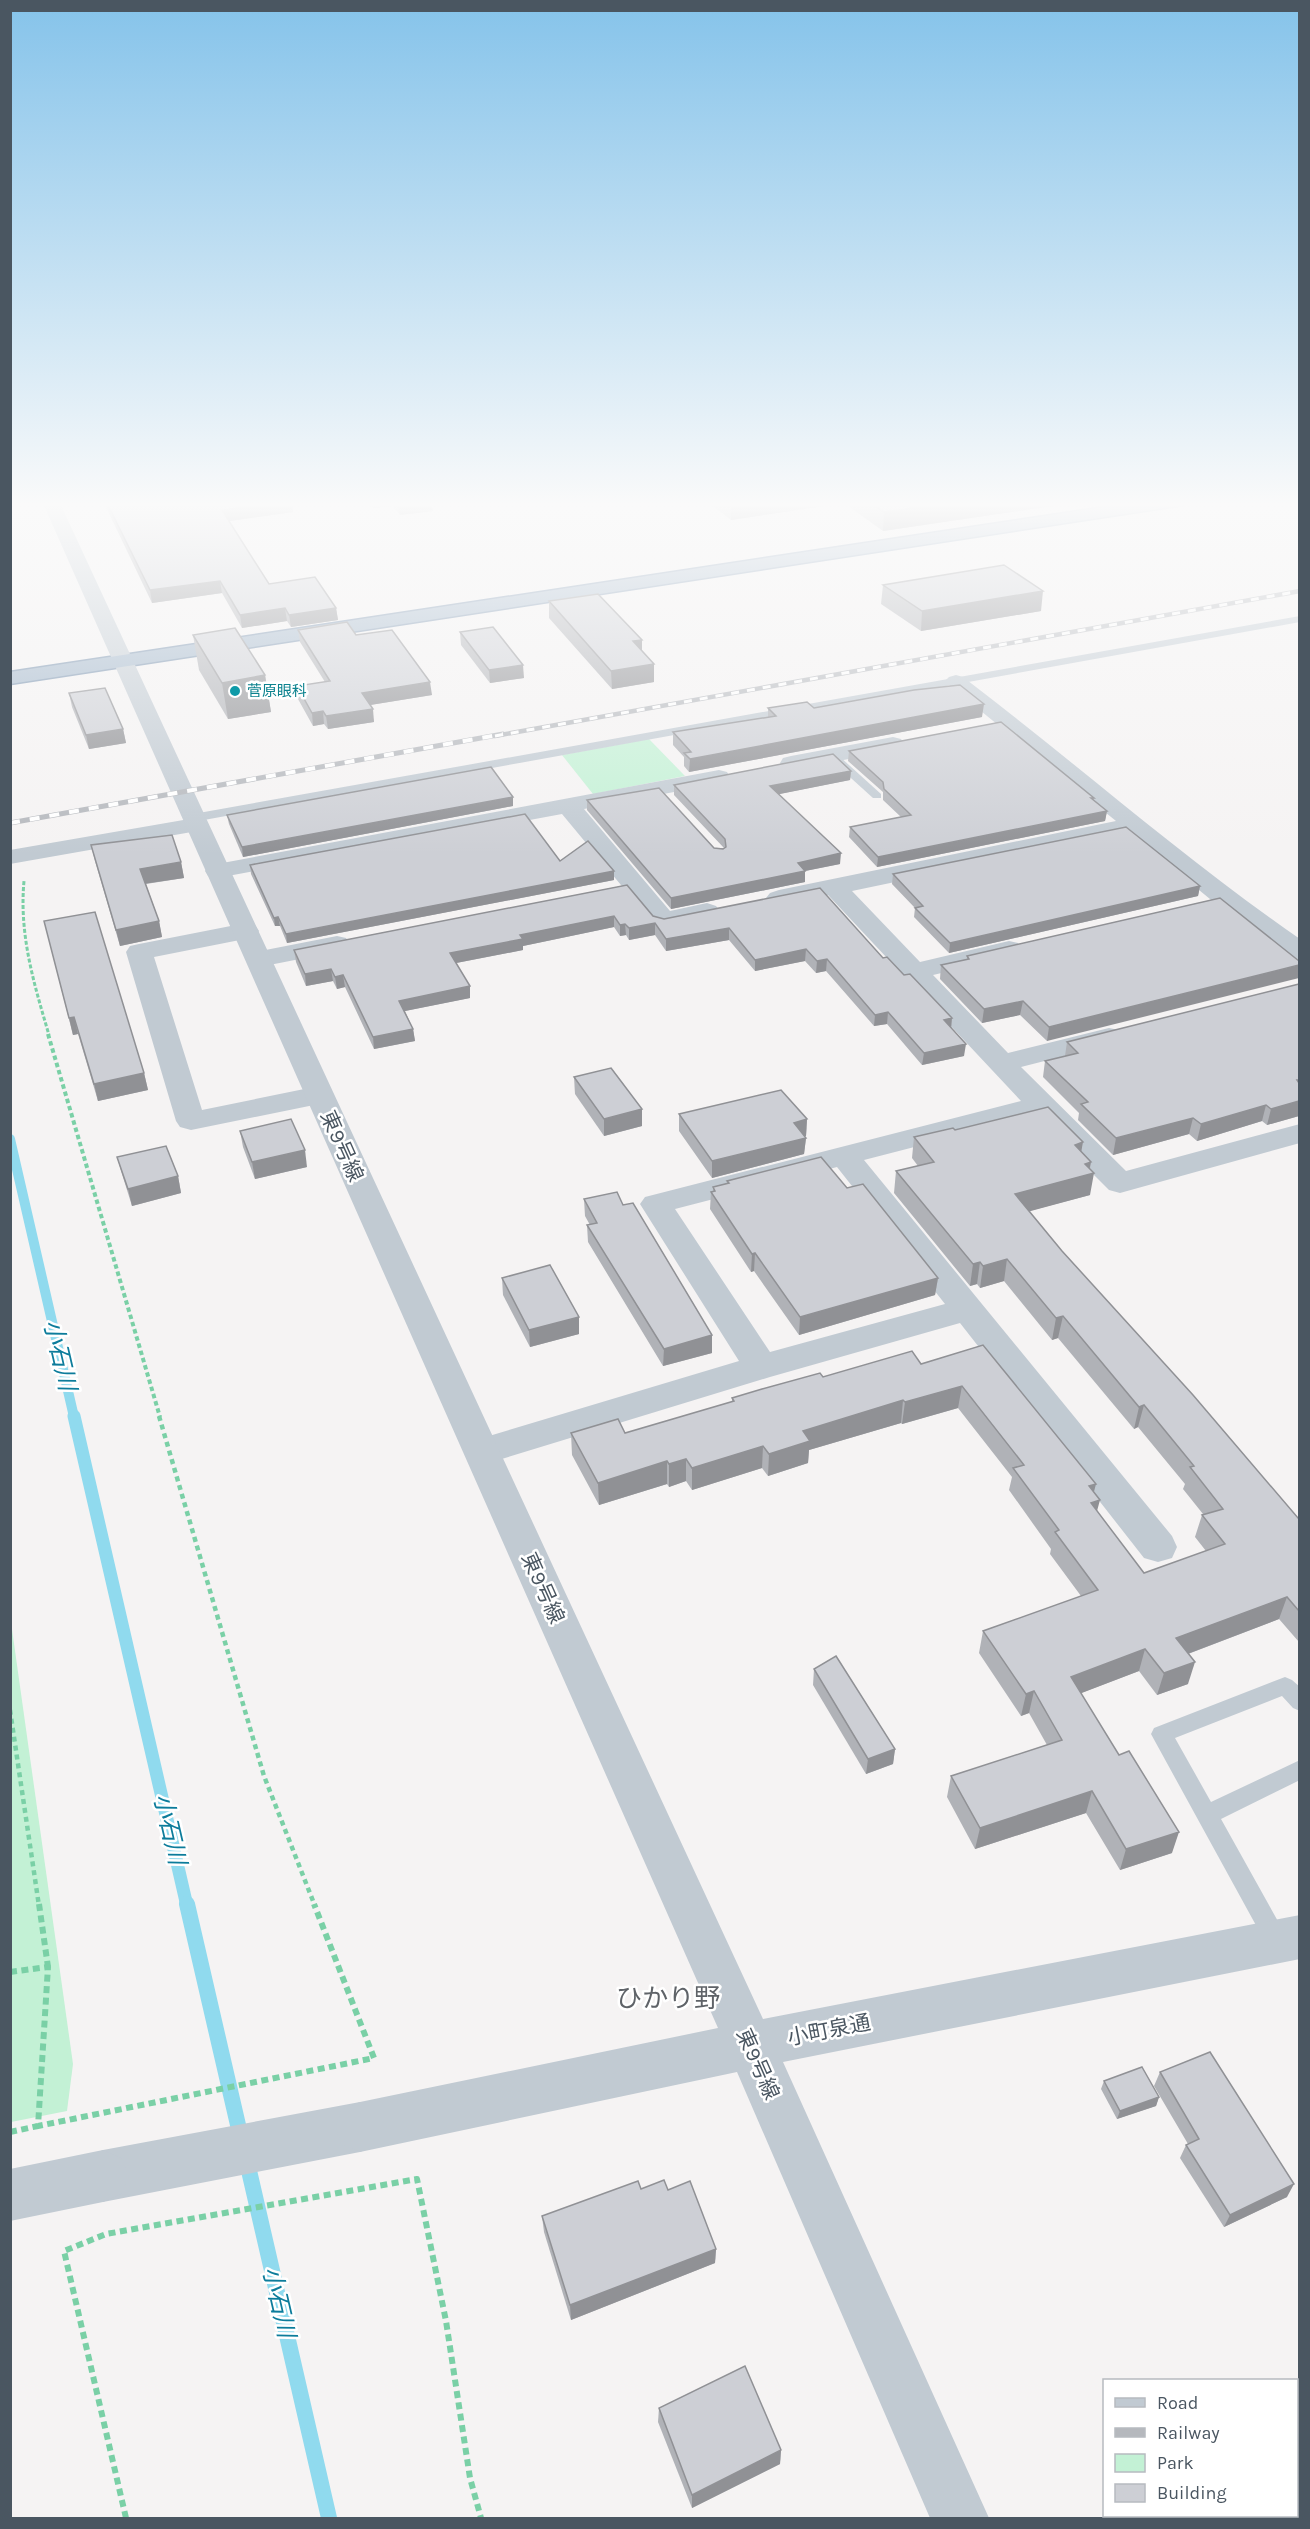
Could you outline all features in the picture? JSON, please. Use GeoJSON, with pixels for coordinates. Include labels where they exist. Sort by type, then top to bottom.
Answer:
{"type":"FeatureCollection","features":[{"type":"Feature","properties":{"kind":"highway"},"geometry":{"type":"LineString","coordinates":[[10,678],[395,619]]}},
{"type":"Feature","properties":{"kind":"street","name":"東9号線"},"geometry":{"type":"LineString","coordinates":[[104,619],[750,2045],[960,2518]]}},
{"type":"Feature","properties":{"kind":"street"},"geometry":{"type":"LineString","coordinates":[[956,681],[995,724],[1047,752],[1132,825],[1225,899],[1299,952]]}},
{"type":"Feature","properties":{"kind":"street"},"geometry":{"type":"LineString","coordinates":[[774,766],[914,740]]}},
{"type":"Feature","properties":{"kind":"street"},"geometry":{"type":"LineString","coordinates":[[217,871],[568,806],[662,792],[739,773]]}},
{"type":"Feature","properties":{"kind":"street"},"geometry":{"type":"LineString","coordinates":[[568,806],[622,887],[664,920],[1132,825]]}},
{"type":"Feature","properties":{"kind":"street"},"geometry":{"type":"LineString","coordinates":[[16,865],[194,821]]}},
{"type":"Feature","properties":{"kind":"street"},"geometry":{"type":"LineString","coordinates":[[834,887],[1041,1105],[1120,1183],[1299,1133]]}},
{"type":"Feature","properties":{"kind":"street"},"geometry":{"type":"LineString","coordinates":[[1191,907],[1225,899]]}},
{"type":"Feature","properties":{"kind":"street"},"geometry":{"type":"LineString","coordinates":[[319,1095],[191,1120],[139,952],[365,938]]}},
{"type":"Feature","properties":{"kind":"street"},"geometry":{"type":"LineString","coordinates":[[915,971],[1030,944]]}},
{"type":"Feature","properties":{"kind":"street"},"geometry":{"type":"LineString","coordinates":[[1002,1063],[1139,1028]]}},
{"type":"Feature","properties":{"kind":"street"},"geometry":{"type":"LineString","coordinates":[[761,1367],[656,1204],[1041,1105]]}},
{"type":"Feature","properties":{"kind":"street"},"geometry":{"type":"LineString","coordinates":[[845,1156],[1158,1547]]}},
{"type":"Feature","properties":{"kind":"street"},"geometry":{"type":"LineString","coordinates":[[482,1452],[761,1367],[967,1310]]}},
{"type":"Feature","properties":{"kind":"street","name":"小町泉通"},"geometry":{"type":"LineString","coordinates":[[10,2195],[360,2127],[750,2045],[1288,1939]]}},
{"type":"Feature","properties":{"kind":"lane"},"geometry":{"type":"LineString","coordinates":[[194,821],[1299,619]]}},
{"type":"Feature","properties":{"kind":"lane"},"geometry":{"type":"LineString","coordinates":[[832,755],[877,796]]}},
{"type":"Feature","properties":{"kind":"lane"},"geometry":{"type":"LineString","coordinates":[[1288,1939],[1207,1815],[1162,1734],[1285,1686],[1299,1702]]}},
{"type":"Feature","properties":{"kind":"lane"},"geometry":{"type":"LineString","coordinates":[[1207,1815],[1299,1769]]}},
{"type":"Feature","properties":{"kind":"path"},"geometry":{"type":"LineString","coordinates":[[10,2132],[374,2058],[264,1776],[32,977],[21,911],[24,882],[16,865]]}},
{"type":"Feature","properties":{"kind":"path"},"geometry":{"type":"LineString","coordinates":[[10,1710],[48,1967],[38,2127]]}},
{"type":"Feature","properties":{"kind":"path"},"geometry":{"type":"LineString","coordinates":[[10,1972],[48,1967]]}},
{"type":"Feature","properties":{"kind":"path"},"geometry":{"type":"LineString","coordinates":[[126,2518],[64,2251],[106,2234],[417,2179],[446,2321],[470,2478],[482,2518]]}},
{"type":"Feature","properties":{"kind":"green space"},"geometry":{"type":"Polygon","coordinates":[[[649,739],[685,776],[593,794],[562,755],[649,739]]]}},
{"type":"Feature","properties":{"kind":"green space"},"geometry":{"type":"Polygon","coordinates":[[[10,1615],[73,2064],[67,2111],[11,2122],[10,1615]]]}},
{"type":"Feature","properties":{"kind":"building"},"geometry":{"type":"Polygon","coordinates":[[[565,619],[622,619],[642,640],[633,641],[654,664],[611,671],[565,619]]]}},
{"type":"Feature","properties":{"kind":"building"},"geometry":{"type":"Polygon","coordinates":[[[347,622],[356,635],[392,630],[430,682],[362,693],[373,709],[326,716],[323,711],[312,713],[297,686],[330,681],[298,630],[347,622]]]}},
{"type":"Feature","properties":{"kind":"building"},"geometry":{"type":"Polygon","coordinates":[[[493,627],[523,665],[489,670],[460,632],[493,627]]]}},
{"type":"Feature","properties":{"kind":"building"},"geometry":{"type":"Polygon","coordinates":[[[235,628],[265,675],[222,683],[193,635],[235,628]]]}},
{"type":"Feature","properties":{"kind":"building"},"geometry":{"type":"Polygon","coordinates":[[[960,685],[984,704],[690,759],[684,753],[691,752],[673,732],[776,716],[768,708],[807,702],[814,708],[914,690],[960,685]]]}},
{"type":"Feature","properties":{"kind":"building"},"geometry":{"type":"Polygon","coordinates":[[[105,688],[123,729],[86,735],[69,693],[105,688]]]}},
{"type":"Feature","properties":{"kind":"building"},"geometry":{"type":"Polygon","coordinates":[[[1001,722],[1107,811],[878,857],[850,827],[911,815],[884,789],[883,782],[849,751],[1001,722]]]}},
{"type":"Feature","properties":{"kind":"building"},"geometry":{"type":"Polygon","coordinates":[[[833,754],[851,771],[770,786],[841,853],[798,863],[805,871],[671,898],[587,800],[659,788],[714,848],[723,849],[726,847],[725,839],[674,785],[833,754]]]}},
{"type":"Feature","properties":{"kind":"building"},"geometry":{"type":"Polygon","coordinates":[[[491,767],[513,797],[242,847],[227,815],[491,767]]]}},
{"type":"Feature","properties":{"kind":"building"},"geometry":{"type":"Polygon","coordinates":[[[525,814],[560,861],[588,841],[614,871],[286,934],[278,917],[274,918],[250,865],[525,814]]]}},
{"type":"Feature","properties":{"kind":"building"},"geometry":{"type":"Polygon","coordinates":[[[1126,827],[1200,886],[950,943],[915,908],[923,906],[893,874],[1126,827]]]}},
{"type":"Feature","properties":{"kind":"building"},"geometry":{"type":"Polygon","coordinates":[[[172,835],[181,862],[140,869],[159,921],[116,930],[91,845],[172,835]]]}},
{"type":"Feature","properties":{"kind":"building"},"geometry":{"type":"Polygon","coordinates":[[[627,885],[653,916],[664,919],[820,888],[883,958],[887,957],[904,975],[910,974],[952,1018],[944,1020],[966,1044],[924,1053],[888,1012],[875,1015],[827,959],[817,961],[806,949],[755,960],[729,928],[666,939],[655,923],[629,928],[625,924],[620,925],[614,916],[520,935],[523,939],[450,953],[470,986],[399,1001],[413,1029],[373,1037],[343,975],[335,977],[331,969],[305,974],[294,950],[627,885]]]}},
{"type":"Feature","properties":{"kind":"building"},"geometry":{"type":"Polygon","coordinates":[[[1220,898],[1299,961],[1299,965],[1049,1027],[1023,1001],[984,1009],[941,965],[969,959],[967,956],[1220,898]]]}},
{"type":"Feature","properties":{"kind":"building"},"geometry":{"type":"Polygon","coordinates":[[[95,912],[144,1073],[94,1084],[74,1017],[69,1018],[44,921],[95,912]]]}},
{"type":"Feature","properties":{"kind":"building"},"geometry":{"type":"Polygon","coordinates":[[[1299,984],[1299,1080],[1297,1080],[1299,1101],[1271,1109],[1266,1105],[1201,1124],[1193,1118],[1116,1138],[1081,1104],[1088,1102],[1045,1061],[1078,1053],[1067,1042],[1299,984]]]}},
{"type":"Feature","properties":{"kind":"building"},"geometry":{"type":"Polygon","coordinates":[[[611,1068],[642,1109],[604,1119],[574,1077],[611,1068]]]}},
{"type":"Feature","properties":{"kind":"building"},"geometry":{"type":"Polygon","coordinates":[[[781,1090],[807,1119],[794,1123],[806,1138],[712,1161],[679,1114],[781,1090]]]}},
{"type":"Feature","properties":{"kind":"building"},"geometry":{"type":"Polygon","coordinates":[[[1048,1107],[1083,1142],[1075,1145],[1091,1162],[1085,1164],[1094,1173],[1015,1194],[1062,1251],[1193,1395],[1299,1517],[1299,1611],[1287,1597],[1176,1638],[1195,1662],[1164,1673],[1145,1649],[1071,1677],[1119,1755],[1129,1751],[1179,1832],[1126,1849],[1092,1791],[980,1828],[951,1776],[1062,1740],[1034,1691],[1026,1694],[983,1631],[1098,1590],[1055,1532],[1059,1530],[1013,1468],[1024,1465],[962,1386],[905,1402],[903,1400],[803,1431],[810,1441],[769,1454],[763,1446],[692,1468],[686,1459],[669,1464],[667,1461],[598,1483],[571,1433],[618,1419],[625,1433],[734,1401],[732,1398],[820,1373],[823,1377],[912,1351],[921,1364],[983,1345],[1096,1484],[1089,1486],[1100,1500],[1091,1503],[1144,1573],[1225,1544],[1202,1515],[1223,1509],[1190,1467],[1194,1466],[1144,1405],[1139,1407],[1063,1316],[1056,1318],[1007,1259],[983,1266],[980,1262],[973,1264],[896,1171],[934,1162],[914,1137],[953,1128],[955,1130],[1048,1107]]]}},
{"type":"Feature","properties":{"kind":"building"},"geometry":{"type":"Polygon","coordinates":[[[291,1119],[305,1150],[252,1162],[240,1131],[291,1119]]]}},
{"type":"Feature","properties":{"kind":"building"},"geometry":{"type":"Polygon","coordinates":[[[166,1146],[178,1176],[128,1189],[117,1157],[166,1146]]]}},
{"type":"Feature","properties":{"kind":"building"},"geometry":{"type":"Polygon","coordinates":[[[821,1157],[847,1188],[863,1184],[938,1278],[800,1317],[755,1253],[752,1254],[711,1192],[715,1191],[713,1187],[729,1183],[727,1181],[821,1157]]]}},
{"type":"Feature","properties":{"kind":"building"},"geometry":{"type":"Polygon","coordinates":[[[617,1192],[623,1205],[633,1203],[712,1335],[664,1349],[587,1225],[597,1223],[584,1199],[617,1192]]]}},
{"type":"Feature","properties":{"kind":"building"},"geometry":{"type":"Polygon","coordinates":[[[550,1265],[579,1317],[529,1330],[502,1278],[550,1265]]]}},
{"type":"Feature","properties":{"kind":"building"},"geometry":{"type":"Polygon","coordinates":[[[836,1656],[895,1749],[868,1759],[814,1669],[836,1656]]]}},
{"type":"Feature","properties":{"kind":"building"},"geometry":{"type":"Polygon","coordinates":[[[1210,2052],[1294,2184],[1230,2215],[1186,2145],[1199,2139],[1160,2072],[1210,2052]]]}},
{"type":"Feature","properties":{"kind":"building"},"geometry":{"type":"Polygon","coordinates":[[[1142,2067],[1159,2097],[1120,2111],[1104,2081],[1142,2067]]]}},
{"type":"Feature","properties":{"kind":"building"},"geometry":{"type":"Polygon","coordinates":[[[664,2180],[668,2190],[690,2181],[716,2249],[570,2305],[542,2216],[638,2181],[641,2189],[664,2180]]]}},
{"type":"Feature","properties":{"kind":"building"},"geometry":{"type":"Polygon","coordinates":[[[745,2366],[781,2450],[692,2495],[659,2408],[745,2366]]]}},
{"type":"Feature","properties":{"kind":"building"},"geometry":{"type":"Polygon","coordinates":[[[1153,2517],[1252,2518],[1154,2518],[1153,2517]]]}},
{"type":"Feature","properties":{"kind":"waterway","name":"小石川"},"geometry":{"type":"LineString","coordinates":[[10,1139],[74,1417]]}},
{"type":"Feature","properties":{"kind":"waterway","name":"小石川"},"geometry":{"type":"LineString","coordinates":[[74,1416],[187,1906]]}},
{"type":"Feature","properties":{"kind":"waterway","name":"小石川"},"geometry":{"type":"LineString","coordinates":[[187,1904],[241,2138]]}},
{"type":"Feature","properties":{"kind":"waterway","name":"小石川"},"geometry":{"type":"LineString","coordinates":[[247,2162],[329,2518]]}},
{"type":"Feature","properties":{"kind":"railway"},"geometry":{"type":"LineString","coordinates":[[495,736],[1144,619]]}},
{"type":"Feature","properties":{"kind":"railway"},"geometry":{"type":"LineString","coordinates":[[10,823],[503,734]]}},
{"type":"Feature","properties":{"kind":"place","name":"菅原眼科"},"geometry":{"type":"Point","coordinates":[235,691]}},
{"type":"Feature","properties":{"kind":"district","name":"ひかり野"},"geometry":{"type":"Point","coordinates":[668,1998]}}]}
